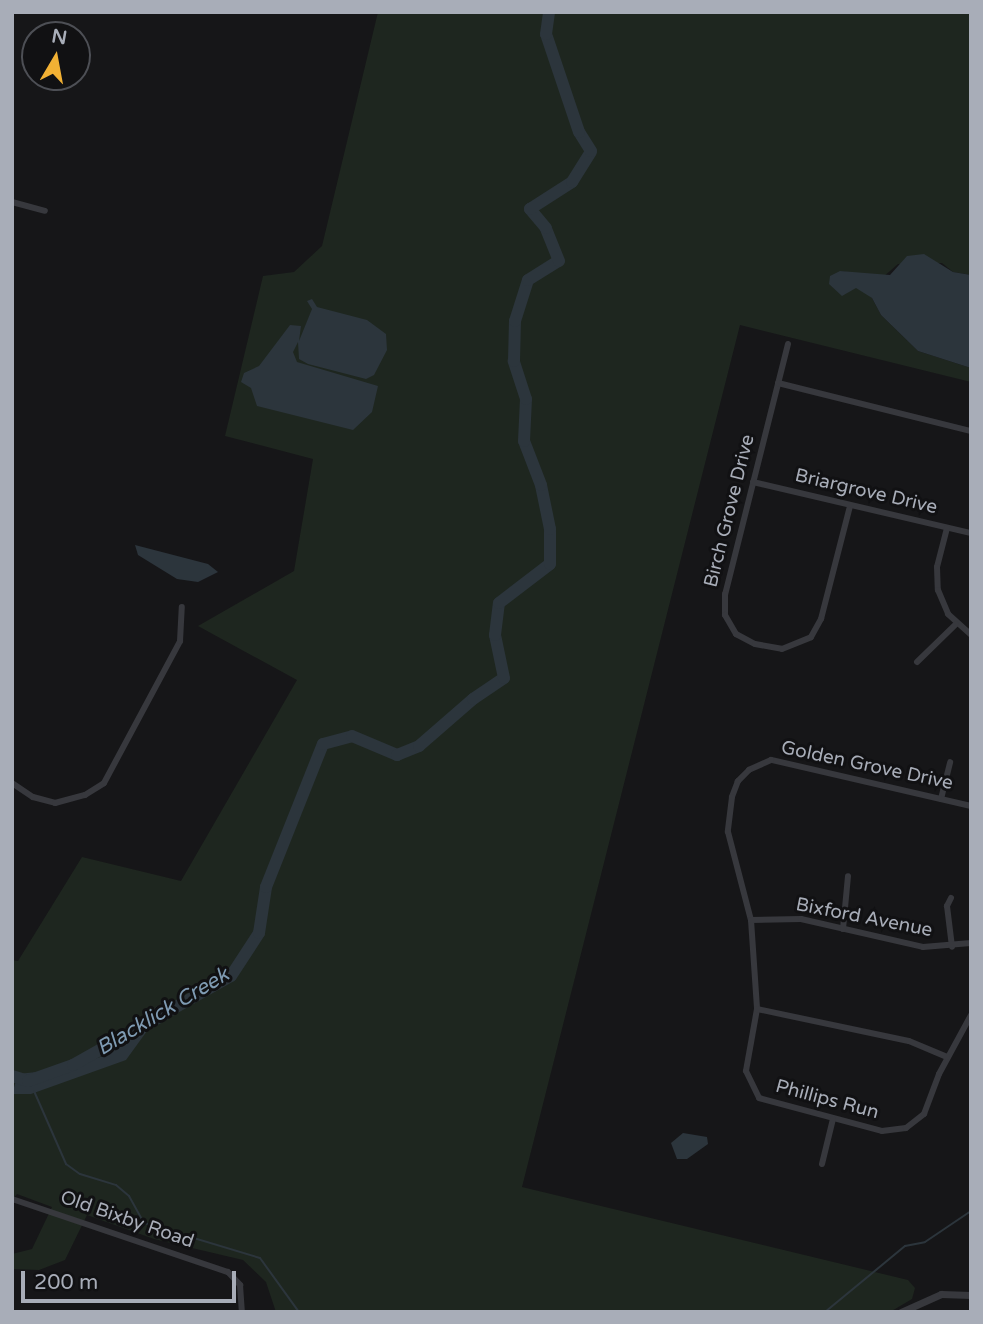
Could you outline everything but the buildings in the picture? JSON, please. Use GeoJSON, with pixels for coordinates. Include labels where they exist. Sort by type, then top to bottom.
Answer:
{"type":"FeatureCollection","features":[{"type":"Feature","properties":{"kind":"street"},"geometry":{"type":"LineString","coordinates":[[12,202],[45,211]]}},
{"type":"Feature","properties":{"kind":"street","name":"Birch Grove Drive"},"geometry":{"type":"LineString","coordinates":[[788,344],[723,610],[736,634],[772,648],[802,644],[817,628],[850,506]]}},
{"type":"Feature","properties":{"kind":"street"},"geometry":{"type":"LineString","coordinates":[[778,383],[971,431]]}},
{"type":"Feature","properties":{"kind":"street","name":"Briargrove Drive"},"geometry":{"type":"LineString","coordinates":[[753,482],[971,533]]}},
{"type":"Feature","properties":{"kind":"street"},"geometry":{"type":"LineString","coordinates":[[947,528],[937,581],[941,601],[956,624],[971,635]]}},
{"type":"Feature","properties":{"kind":"street"},"geometry":{"type":"LineString","coordinates":[[12,783],[33,797],[55,803],[85,795],[104,783],[180,640],[182,607]]}},
{"type":"Feature","properties":{"kind":"street"},"geometry":{"type":"LineString","coordinates":[[917,662],[956,624]]}},
{"type":"Feature","properties":{"kind":"street","name":"Golden Grove Drive"},"geometry":{"type":"LineString","coordinates":[[751,920],[728,841],[732,797],[749,770],[779,760],[971,806]]}},
{"type":"Feature","properties":{"kind":"street"},"geometry":{"type":"LineString","coordinates":[[941,799],[950,762]]}},
{"type":"Feature","properties":{"kind":"street"},"geometry":{"type":"LineString","coordinates":[[844,929],[848,876]]}},
{"type":"Feature","properties":{"kind":"street"},"geometry":{"type":"LineString","coordinates":[[951,898],[947,906],[952,947]]}},
{"type":"Feature","properties":{"kind":"street","name":"Bixford Avenue"},"geometry":{"type":"LineString","coordinates":[[751,920],[792,918],[923,947],[952,947],[971,943]]}},
{"type":"Feature","properties":{"kind":"street"},"geometry":{"type":"LineString","coordinates":[[751,920],[757,1009],[909,1041],[947,1057]]}},
{"type":"Feature","properties":{"kind":"street","name":"Phillips Run"},"geometry":{"type":"LineString","coordinates":[[757,1009],[747,1075],[754,1092],[765,1101],[887,1131],[909,1126],[924,1114],[947,1057],[971,1015]]}},
{"type":"Feature","properties":{"kind":"street"},"geometry":{"type":"LineString","coordinates":[[822,1164],[833,1119]]}},
{"type":"Feature","properties":{"kind":"street","name":"Old Bixby Road"},"geometry":{"type":"LineString","coordinates":[[12,1199],[228,1272],[240,1285],[242,1312]]}},
{"type":"Feature","properties":{"kind":"street"},"geometry":{"type":"LineString","coordinates":[[901,1312],[941,1294],[971,1295]]}},
{"type":"Feature","properties":{"kind":"shaded area"},"geometry":{"type":"Polygon","coordinates":[[[378,12],[971,12],[971,275],[953,272],[942,263],[898,264],[882,278],[840,271],[872,298],[881,315],[918,351],[971,368],[971,382],[740,325],[522,1187],[908,1280],[915,1288],[912,1299],[890,1312],[276,1312],[266,1282],[243,1260],[154,1239],[87,1215],[65,1260],[39,1270],[12,1269],[12,1254],[32,1249],[52,1207],[17,1194],[12,1200],[12,960],[18,961],[82,857],[181,881],[297,680],[198,626],[294,571],[313,459],[225,436],[263,276],[294,272],[322,246],[378,12]]]}},
{"type":"Feature","properties":{"kind":"shaded area"},"geometry":{"type":"Polygon","coordinates":[[[924,254],[953,272],[971,275],[971,368],[918,351],[881,315],[872,298],[856,288],[842,296],[829,284],[830,276],[840,271],[890,275],[907,256],[924,254]]]}},
{"type":"Feature","properties":{"kind":"shaded area"},"geometry":{"type":"Polygon","coordinates":[[[312,299],[317,307],[367,320],[386,334],[387,350],[374,375],[366,379],[308,364],[299,359],[298,342],[293,352],[297,362],[378,386],[372,412],[353,430],[257,406],[251,388],[241,382],[244,373],[259,366],[290,325],[301,326],[299,341],[312,309],[307,301],[312,299]]]}},
{"type":"Feature","properties":{"kind":"shaded area"},"geometry":{"type":"Polygon","coordinates":[[[135,545],[208,564],[218,572],[198,582],[177,579],[138,555],[135,545]]]}},
{"type":"Feature","properties":{"kind":"shaded area"},"geometry":{"type":"Polygon","coordinates":[[[157,1006],[168,1019],[147,1031],[126,1060],[31,1094],[12,1094],[18,1074],[65,1069],[106,1055],[157,1006]]]}},
{"type":"Feature","properties":{"kind":"shaded area"},"geometry":{"type":"Polygon","coordinates":[[[683,1133],[707,1137],[708,1144],[687,1159],[677,1159],[671,1143],[683,1133]]]}},
{"type":"Feature","properties":{"kind":"waterway","name":"Blacklick Creek"},"geometry":{"type":"LineString","coordinates":[[12,1076],[28,1081],[73,1065],[231,976],[259,933],[266,887],[323,744],[352,736],[397,755],[419,746],[473,699],[504,678],[495,635],[499,603],[550,564],[550,529],[541,485],[524,441],[526,399],[514,361],[515,321],[528,280],[559,261],[546,228],[530,209],[572,182],[591,151],[579,132],[546,34],[549,12]]}},
{"type":"Feature","properties":{"kind":"waterway"},"geometry":{"type":"LineString","coordinates":[[34,1091],[66,1164],[80,1174],[116,1185],[129,1196],[144,1223],[260,1258],[299,1312]]}},
{"type":"Feature","properties":{"kind":"waterway"},"geometry":{"type":"LineString","coordinates":[[825,1312],[905,1246],[925,1242],[971,1211]]}}]}
